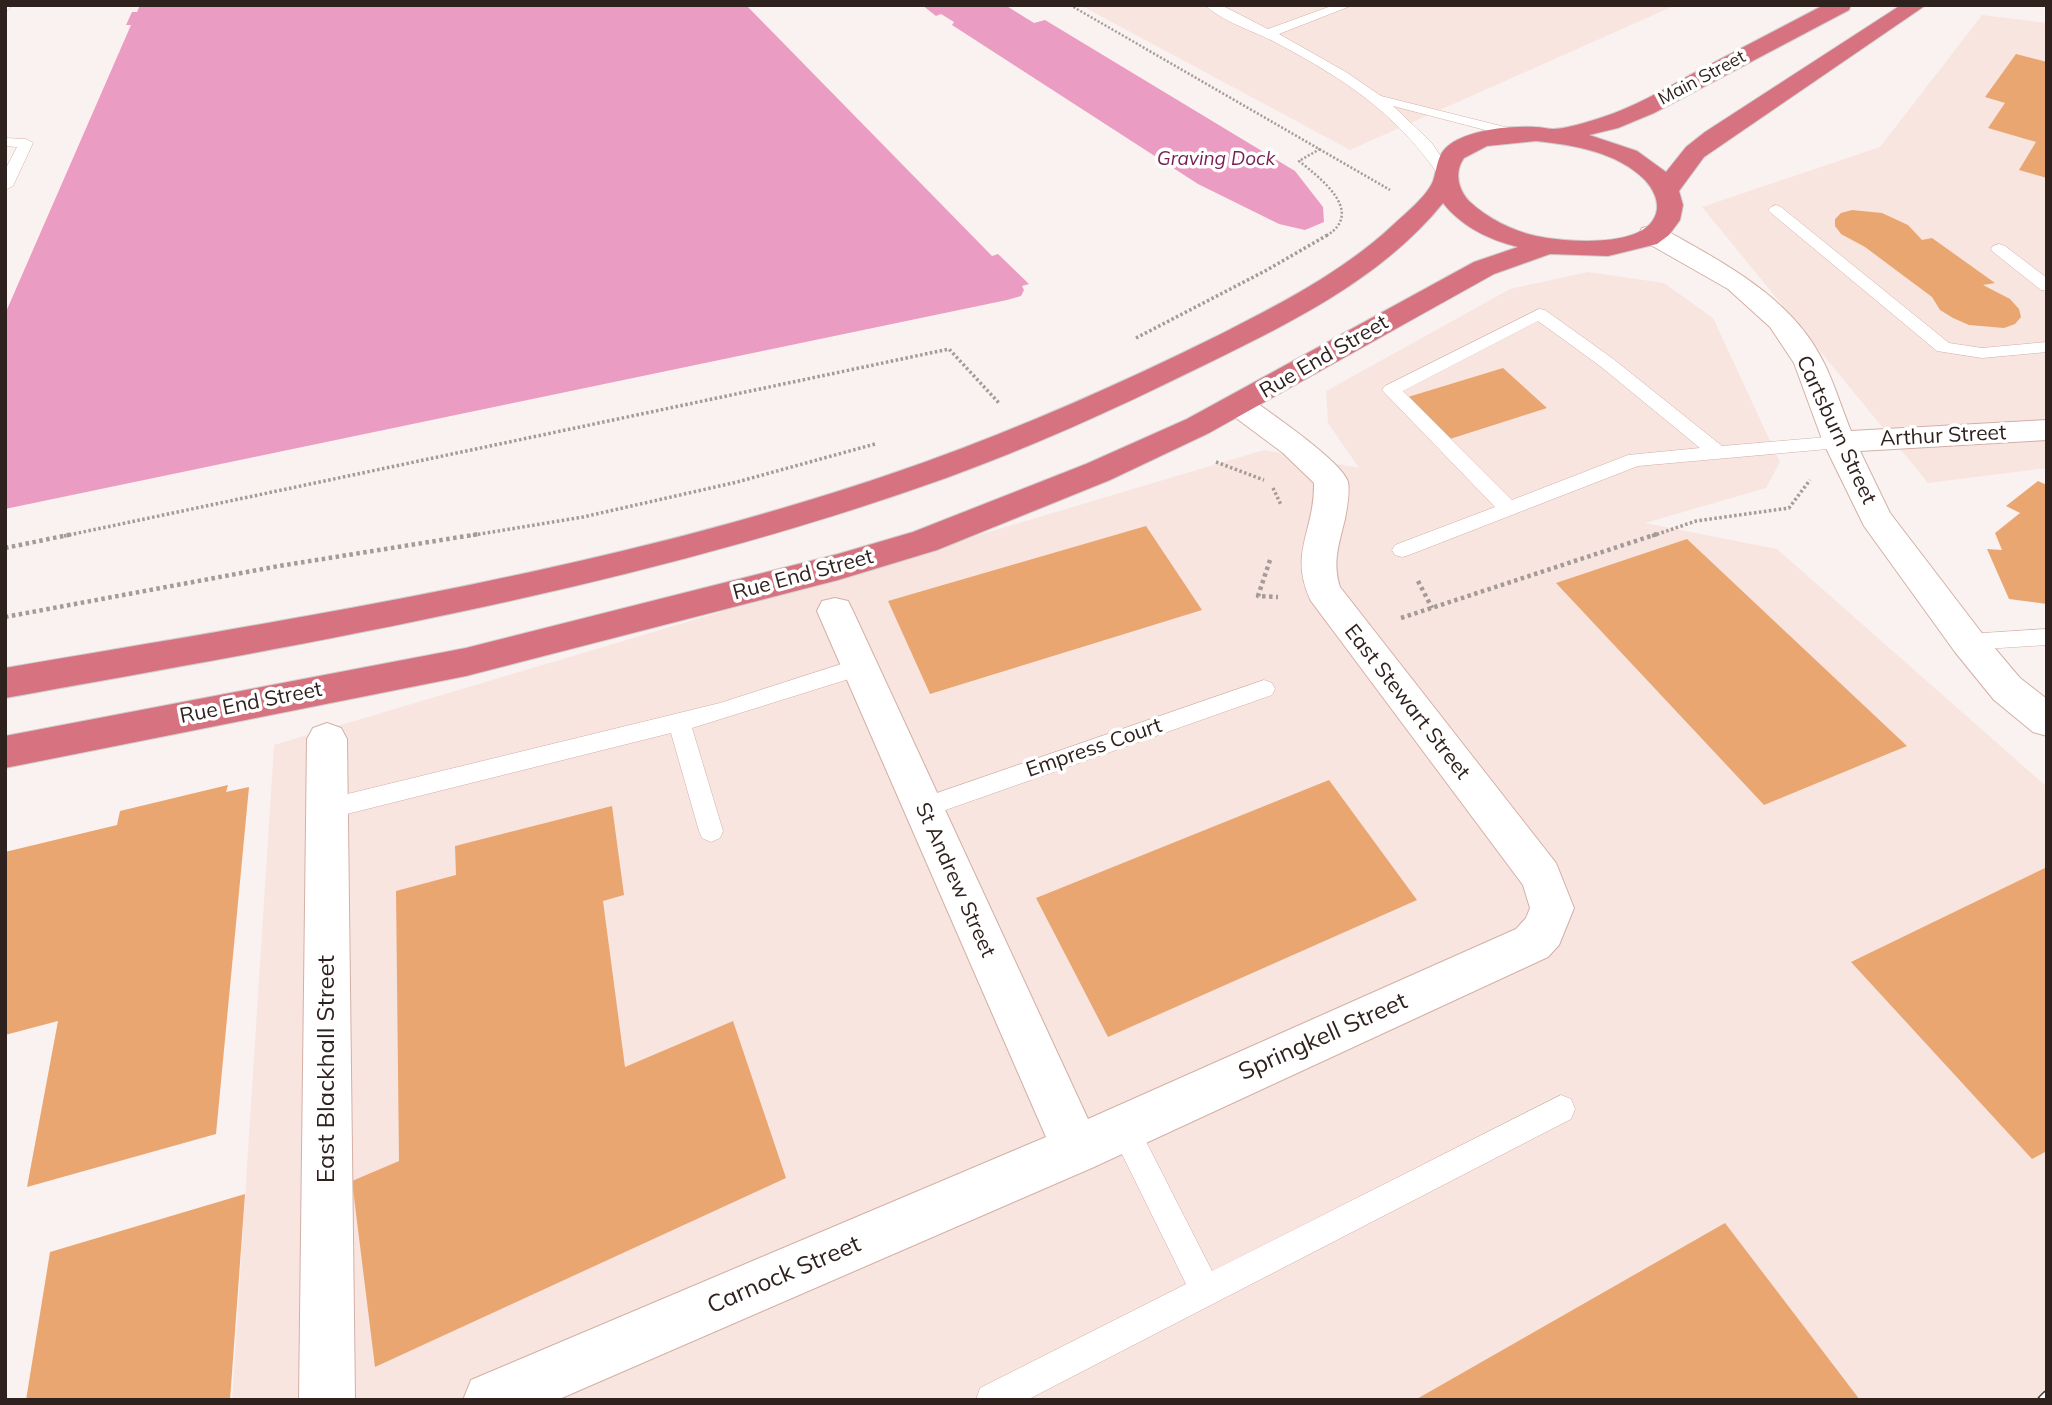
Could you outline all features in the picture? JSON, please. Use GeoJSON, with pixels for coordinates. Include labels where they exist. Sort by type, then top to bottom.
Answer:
{"type":"FeatureCollection","features":[{"type":"Feature","properties":{"kind":"highway","name":"Main Street"},"geometry":{"type":"LineString","coordinates":[[1557,135],[1626,117],[1841,5]]}},
{"type":"Feature","properties":{"kind":"highway"},"geometry":{"type":"LineString","coordinates":[[1666,190],[1686,163],[1714,137],[1916,5]]}},
{"type":"Feature","properties":{"kind":"highway"},"geometry":{"type":"LineString","coordinates":[[5,683],[431,607],[539,584],[739,533],[962,461],[1079,414],[1204,355],[1341,278],[1397,238],[1426,211],[1445,178],[1448,162],[1455,153],[1497,136],[1557,135],[1617,151],[1647,169],[1666,190],[1670,211],[1666,221],[1652,234],[1632,244],[1593,249],[1548,246],[1506,234],[1471,216],[1458,205],[1445,178]]}},
{"type":"Feature","properties":{"kind":"highway","name":"Rue End Street"},"geometry":{"type":"LineString","coordinates":[[5,752],[466,662],[838,567],[925,541],[1111,467],[1240,405],[1484,268],[1548,246]]}},
{"type":"Feature","properties":{"kind":"street","name":"Cartsburn Street"},"geometry":{"type":"LineString","coordinates":[[1652,234],[1738,283],[1780,321],[1809,363],[1839,442],[1876,518],[1968,642],[2007,689],[2047,721]]}},
{"type":"Feature","properties":{"kind":"street","name":"East Stewart Street"},"geometry":{"type":"LineString","coordinates":[[1240,405],[1294,446],[1331,480],[1329,515],[1316,560],[1318,574],[1328,598],[1541,876],[1552,908]]}},
{"type":"Feature","properties":{"kind":"street","name":"Arthur Street"},"geometry":{"type":"LineString","coordinates":[[1839,442],[2047,430]]}},
{"type":"Feature","properties":{"kind":"street","name":"St Andrew Street"},"geometry":{"type":"LineString","coordinates":[[835,611],[1076,1149]]}},
{"type":"Feature","properties":{"kind":"street","name":"East Blackhall Street"},"geometry":{"type":"LineString","coordinates":[[327,738],[327,1400]]}},
{"type":"Feature","properties":{"kind":"street","name":"Springkell Street"},"geometry":{"type":"LineString","coordinates":[[1076,1149],[1532,943],[1543,932],[1552,908]]}},
{"type":"Feature","properties":{"kind":"street","name":"Carnock Street"},"geometry":{"type":"LineString","coordinates":[[491,1400],[1076,1149]]}},
{"type":"Feature","properties":{"kind":"lane"},"geometry":{"type":"LineString","coordinates":[[1211,5],[1377,97],[1423,139],[1445,178]]}},
{"type":"Feature","properties":{"kind":"lane"},"geometry":{"type":"LineString","coordinates":[[1267,34],[1347,5]]}},
{"type":"Feature","properties":{"kind":"lane"},"geometry":{"type":"LineString","coordinates":[[1377,97],[1516,134]]}},
{"type":"Feature","properties":{"kind":"lane"},"geometry":{"type":"LineString","coordinates":[[5,142],[26,143],[5,187]]}},
{"type":"Feature","properties":{"kind":"lane"},"geometry":{"type":"LineString","coordinates":[[1776,210],[1943,347],[1959,352],[1983,354],[2047,347]]}},
{"type":"Feature","properties":{"kind":"lane"},"geometry":{"type":"LineString","coordinates":[[1999,249],[2047,286]]}},
{"type":"Feature","properties":{"kind":"lane"},"geometry":{"type":"LineString","coordinates":[[1509,509],[1391,390],[1539,314],[1606,362],[1718,453]]}},
{"type":"Feature","properties":{"kind":"lane"},"geometry":{"type":"LineString","coordinates":[[1402,550],[1635,460],[1839,442]]}},
{"type":"Feature","properties":{"kind":"lane"},"geometry":{"type":"LineString","coordinates":[[1968,642],[2047,637]]}},
{"type":"Feature","properties":{"kind":"lane"},"geometry":{"type":"LineString","coordinates":[[327,809],[679,722],[860,667]]}},
{"type":"Feature","properties":{"kind":"lane","name":"Empress Court"},"geometry":{"type":"LineString","coordinates":[[923,808],[1265,689]]}},
{"type":"Feature","properties":{"kind":"lane"},"geometry":{"type":"LineString","coordinates":[[679,722],[711,831]]}},
{"type":"Feature","properties":{"kind":"lane"},"geometry":{"type":"LineString","coordinates":[[992,1400],[1561,1108]]}},
{"type":"Feature","properties":{"kind":"lane"},"geometry":{"type":"LineString","coordinates":[[1124,1128],[1205,1290]]}},
{"type":"Feature","properties":{"kind":"path"},"geometry":{"type":"LineString","coordinates":[[1070,5],[1426,211]]}},
{"type":"Feature","properties":{"kind":"path"},"geometry":{"type":"LineString","coordinates":[[1128,343],[1265,271],[1334,231],[1341,219],[1342,207],[1328,185],[1298,161],[1320,149]]}},
{"type":"Feature","properties":{"kind":"path"},"geometry":{"type":"LineString","coordinates":[[5,548],[950,349],[997,401]]}},
{"type":"Feature","properties":{"kind":"path"},"geometry":{"type":"LineString","coordinates":[[985,405],[1009,396]]}},
{"type":"Feature","properties":{"kind":"path"},"geometry":{"type":"LineString","coordinates":[[1390,622],[1696,521],[1789,508],[1839,442]]}},
{"type":"Feature","properties":{"kind":"path"},"geometry":{"type":"LineString","coordinates":[[5,617],[279,566],[583,517],[737,482],[879,443]]}},
{"type":"Feature","properties":{"kind":"path"},"geometry":{"type":"LineString","coordinates":[[1273,487],[1284,513]]}},
{"type":"Feature","properties":{"kind":"path"},"geometry":{"type":"LineString","coordinates":[[1273,549],[1258,596],[1328,598]]}},
{"type":"Feature","properties":{"kind":"shaded area"},"geometry":{"type":"Polygon","coordinates":[[[1080,5],[1676,5],[1350,150],[1080,5]]]}},
{"type":"Feature","properties":{"kind":"shaded area"},"geometry":{"type":"Polygon","coordinates":[[[1982,15],[2047,23],[2047,468],[1928,483],[1702,207],[1880,147],[1982,15]]]}},
{"type":"Feature","properties":{"kind":"shaded area"},"geometry":{"type":"Polygon","coordinates":[[[1588,272],[1664,283],[1713,318],[1780,462],[1766,488],[1645,523],[1777,549],[2047,787],[2047,1400],[232,1400],[274,745],[1264,450],[1359,468],[1328,423],[1326,391],[1510,289],[1588,272]]]}},
{"type":"Feature","properties":{"kind":"water"},"geometry":{"type":"Polygon","coordinates":[[[140,5],[746,5],[992,256],[998,254],[1029,284],[1022,286],[1024,290],[1021,296],[1007,300],[5,509],[5,314],[131,25],[126,25],[132,12],[137,12],[140,5]]]}},
{"type":"Feature","properties":{"kind":"water","name":"Graving Dock"},"geometry":{"type":"Polygon","coordinates":[[[922,5],[1005,5],[1034,23],[1045,20],[1295,171],[1323,207],[1324,222],[1305,230],[1279,224],[1198,184],[952,25],[954,22],[941,14],[936,16],[922,5]]]}},
{"type":"Feature","properties":{"kind":"building"},"geometry":{"type":"Polygon","coordinates":[[[2016,54],[2047,62],[2047,178],[2019,170],[2036,142],[1988,128],[2005,103],[1985,97],[2016,54]]]}},
{"type":"Feature","properties":{"kind":"building"},"geometry":{"type":"Polygon","coordinates":[[[1852,210],[1882,213],[1908,225],[1922,240],[1932,238],[1995,283],[1983,285],[2010,299],[2019,309],[2021,317],[2015,324],[2004,328],[1969,325],[1940,310],[1932,297],[1865,247],[1841,234],[1835,226],[1835,219],[1841,213],[1852,210]]]}},
{"type":"Feature","properties":{"kind":"building"},"geometry":{"type":"Polygon","coordinates":[[[1503,368],[1547,408],[1450,439],[1408,397],[1503,368]]]}},
{"type":"Feature","properties":{"kind":"building"},"geometry":{"type":"Polygon","coordinates":[[[2038,481],[2047,485],[2047,604],[2009,599],[1987,549],[2002,550],[1995,533],[2020,513],[2006,506],[2038,481]]]}},
{"type":"Feature","properties":{"kind":"building"},"geometry":{"type":"Polygon","coordinates":[[[1146,526],[1202,610],[930,694],[888,601],[1146,526]]]}},
{"type":"Feature","properties":{"kind":"building"},"geometry":{"type":"Polygon","coordinates":[[[1687,539],[1907,746],[1764,805],[1556,583],[1687,539]]]}},
{"type":"Feature","properties":{"kind":"building"},"geometry":{"type":"Polygon","coordinates":[[[1329,780],[1417,900],[1108,1037],[1036,898],[1329,780]]]}},
{"type":"Feature","properties":{"kind":"building"},"geometry":{"type":"Polygon","coordinates":[[[228,785],[226,792],[249,787],[216,1134],[27,1187],[58,1021],[5,1035],[5,852],[117,825],[120,811],[228,785]]]}},
{"type":"Feature","properties":{"kind":"building"},"geometry":{"type":"Polygon","coordinates":[[[612,806],[624,895],[603,901],[625,1067],[733,1021],[786,1178],[375,1367],[352,1181],[399,1161],[396,891],[456,875],[455,846],[612,806]]]}},
{"type":"Feature","properties":{"kind":"building"},"geometry":{"type":"Polygon","coordinates":[[[2047,867],[2047,1151],[2032,1159],[1851,962],[2047,867]]]}},
{"type":"Feature","properties":{"kind":"building"},"geometry":{"type":"Polygon","coordinates":[[[245,1194],[230,1400],[26,1400],[50,1252],[245,1194]]]}},
{"type":"Feature","properties":{"kind":"building"},"geometry":{"type":"Polygon","coordinates":[[[1725,1223],[1860,1400],[1415,1400],[1725,1223]]]}},
{"type":"Feature","properties":{"kind":"railway"},"geometry":{"type":"LineString","coordinates":[[2042,1400],[2047,1395]]}}]}
